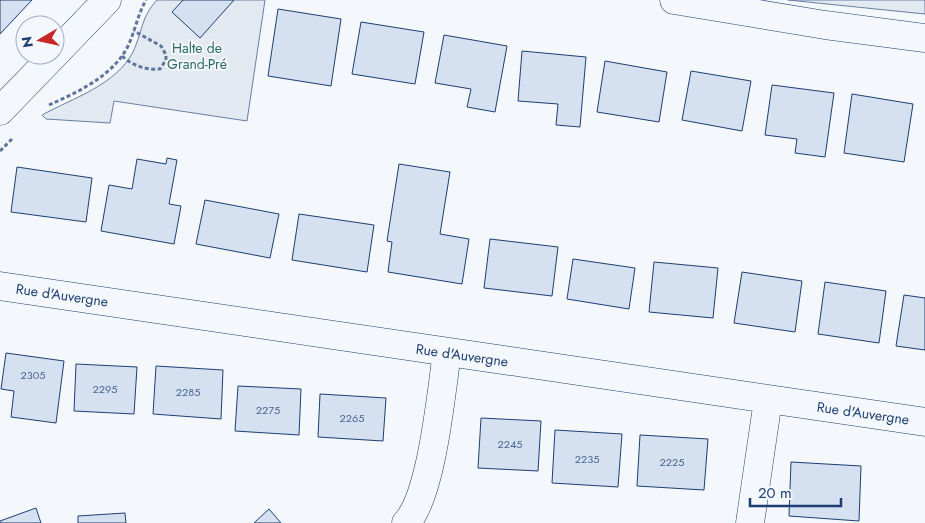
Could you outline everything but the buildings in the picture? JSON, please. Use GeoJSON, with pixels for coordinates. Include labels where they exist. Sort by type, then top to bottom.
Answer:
{"type":"FeatureCollection","features":[{"type":"Feature","properties":{"kind":"street"},"geometry":{"type":"LineString","coordinates":[[65,43],[107,0]]}},
{"type":"Feature","properties":{"kind":"street"},"geometry":{"type":"LineString","coordinates":[[674,0],[825,25],[925,38]]}},
{"type":"Feature","properties":{"kind":"street"},"geometry":{"type":"LineString","coordinates":[[0,111],[44,65]]}},
{"type":"Feature","properties":{"kind":"street","name":"Rue d'Auvergne"},"geometry":{"type":"LineString","coordinates":[[0,286],[925,422]]}},
{"type":"Feature","properties":{"kind":"street"},"geometry":{"type":"LineString","coordinates":[[406,523],[413,516],[426,482],[447,352]]}},
{"type":"Feature","properties":{"kind":"street"},"geometry":{"type":"LineString","coordinates":[[750,523],[768,400]]}},
{"type":"Feature","properties":{"kind":"path"},"geometry":{"type":"LineString","coordinates":[[46,106],[97,80],[122,56],[146,0]]}},
{"type":"Feature","properties":{"kind":"path"},"geometry":{"type":"LineString","coordinates":[[122,56],[137,66],[146,68],[160,69],[164,65],[166,55],[161,46],[134,31]]}},
{"type":"Feature","properties":{"kind":"path"},"geometry":{"type":"LineString","coordinates":[[0,151],[17,133]]}},
{"type":"Feature","properties":{"kind":"green space","name":"Halte de Grand-Pré"},"geometry":{"type":"Polygon","coordinates":[[[157,0],[265,0],[247,121],[114,101],[110,123],[46,119],[42,115],[93,90],[116,73],[133,52],[145,19],[157,0]]]}},
{"type":"Feature","properties":{"kind":"green space"},"geometry":{"type":"Polygon","coordinates":[[[788,0],[925,0],[925,14],[788,0]]]}}]}
